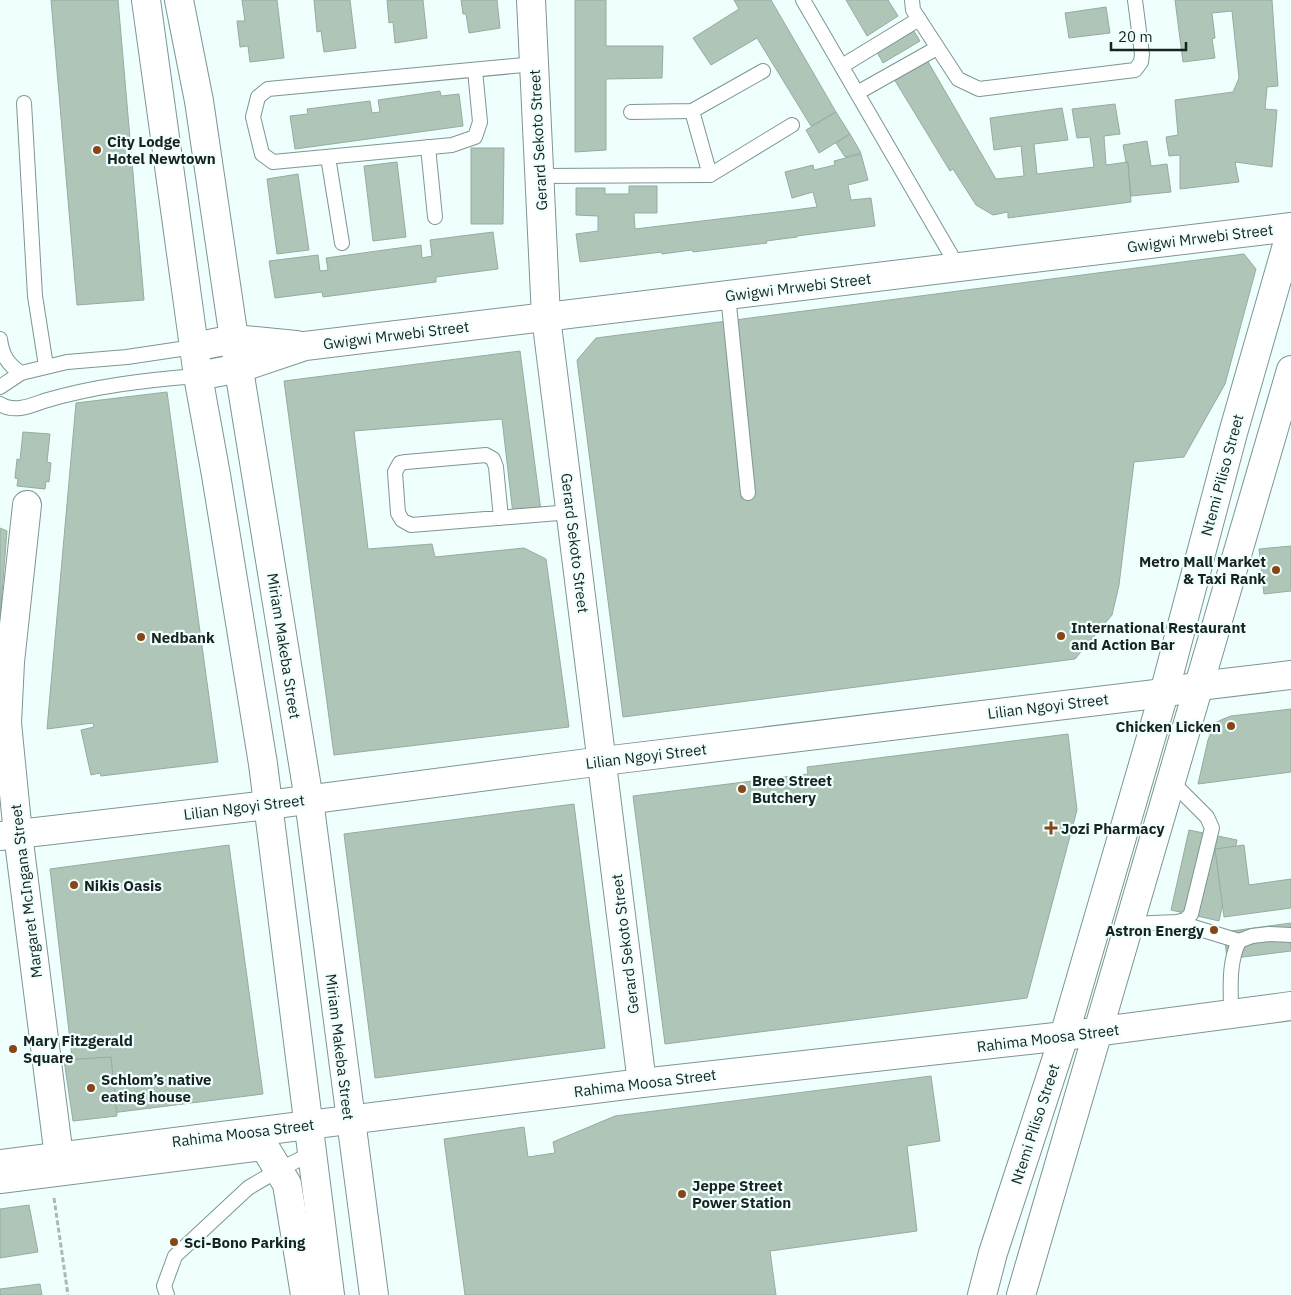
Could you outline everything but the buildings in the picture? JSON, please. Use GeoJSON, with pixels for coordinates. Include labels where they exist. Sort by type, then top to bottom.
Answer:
{"type":"FeatureCollection","features":[{"type":"Feature","properties":{"kind":"street"},"geometry":{"type":"LineString","coordinates":[[146,0],[198,376],[263,764],[330,1295]]}},
{"type":"Feature","properties":{"kind":"street","name":"Miriam Makeba Street"},"geometry":{"type":"LineString","coordinates":[[179,0],[199,101],[234,339],[309,800],[374,1295]]}},
{"type":"Feature","properties":{"kind":"street","name":"Gerard Sekoto Street"},"geometry":{"type":"LineString","coordinates":[[532,0],[546,317],[642,1083]]}},
{"type":"Feature","properties":{"kind":"street","name":"Gwigwi Mrwebi Street"},"geometry":{"type":"LineString","coordinates":[[198,376],[240,368],[305,346],[1291,227]]}},
{"type":"Feature","properties":{"kind":"street","name":"Ntemi Piliso Street"},"geometry":{"type":"LineString","coordinates":[[982,1295],[993,1253],[1064,1036],[1164,693],[1232,433],[1291,231]]}},
{"type":"Feature","properties":{"kind":"street","name":"Gwigwi Mrwebi Street"},"geometry":{"type":"LineString","coordinates":[[194,347],[234,339],[305,346]]}},
{"type":"Feature","properties":{"kind":"street"},"geometry":{"type":"LineString","coordinates":[[1021,1295],[1291,370]]}},
{"type":"Feature","properties":{"kind":"street","name":"Margaret McIngana Street"},"geometry":{"type":"LineString","coordinates":[[27,505],[10,662],[7,723],[9,835],[55,1165]]}},
{"type":"Feature","properties":{"kind":"street","name":"Lilian Ngoyi Street"},"geometry":{"type":"LineString","coordinates":[[9,835],[309,800],[603,761],[1164,693],[1199,686],[1291,675]]}},
{"type":"Feature","properties":{"kind":"street","name":"Rahima Moosa Street"},"geometry":{"type":"LineString","coordinates":[[0,1164],[55,1165],[308,1124],[642,1083],[1064,1036],[1291,1006]]}},
{"type":"Feature","properties":{"kind":"street"},"geometry":{"type":"LineString","coordinates":[[0,1179],[55,1165],[264,1146],[287,1184],[305,1295]]}},
{"type":"Feature","properties":{"kind":"lane"},"geometry":{"type":"LineString","coordinates":[[803,0],[958,268]]}},
{"type":"Feature","properties":{"kind":"lane"},"geometry":{"type":"LineString","coordinates":[[912,0],[912,10],[958,79],[979,89],[1135,70],[1141,62],[1142,54],[1135,0]]}},
{"type":"Feature","properties":{"kind":"lane"},"geometry":{"type":"LineString","coordinates":[[842,66],[918,19]]}},
{"type":"Feature","properties":{"kind":"lane"},"geometry":{"type":"LineString","coordinates":[[857,93],[937,48]]}},
{"type":"Feature","properties":{"kind":"lane"},"geometry":{"type":"LineString","coordinates":[[475,70],[480,122],[475,137],[452,145],[272,162],[262,154],[254,117],[258,97],[268,89],[535,64]]}},
{"type":"Feature","properties":{"kind":"lane"},"geometry":{"type":"LineString","coordinates":[[631,112],[692,111],[763,71]]}},
{"type":"Feature","properties":{"kind":"lane"},"geometry":{"type":"LineString","coordinates":[[24,103],[35,296],[46,366]]}},
{"type":"Feature","properties":{"kind":"lane"},"geometry":{"type":"LineString","coordinates":[[692,111],[710,175]]}},
{"type":"Feature","properties":{"kind":"lane"},"geometry":{"type":"LineString","coordinates":[[541,176],[710,175],[792,125]]}},
{"type":"Feature","properties":{"kind":"lane"},"geometry":{"type":"LineString","coordinates":[[428,147],[435,217]]}},
{"type":"Feature","properties":{"kind":"lane"},"geometry":{"type":"LineString","coordinates":[[328,157],[342,243]]}},
{"type":"Feature","properties":{"kind":"lane"},"geometry":{"type":"LineString","coordinates":[[728,295],[748,493]]}},
{"type":"Feature","properties":{"kind":"lane"},"geometry":{"type":"LineString","coordinates":[[0,339],[5,358],[12,367],[21,373]]}},
{"type":"Feature","properties":{"kind":"lane","name":"Gwigwi Mrwebi Street"},"geometry":{"type":"LineString","coordinates":[[0,387],[21,373],[46,366],[194,347]]}},
{"type":"Feature","properties":{"kind":"lane","name":"Gwigwi Mrwebi Street"},"geometry":{"type":"LineString","coordinates":[[0,404],[6,408],[16,409],[72,393],[98,388],[158,379],[198,376]]}},
{"type":"Feature","properties":{"kind":"lane"},"geometry":{"type":"LineString","coordinates":[[501,518],[496,467],[493,459],[486,455],[400,463],[395,472],[398,513],[402,520],[411,525],[501,518],[571,512]]}},
{"type":"Feature","properties":{"kind":"lane"},"geometry":{"type":"LineString","coordinates":[[1129,924],[1177,922],[1185,920],[1191,914],[1212,828],[1207,817],[1171,781]]}},
{"type":"Feature","properties":{"kind":"lane"},"geometry":{"type":"LineString","coordinates":[[1177,922],[1238,940],[1270,934],[1291,935]]}},
{"type":"Feature","properties":{"kind":"lane"},"geometry":{"type":"LineString","coordinates":[[1232,1014],[1232,966],[1238,940]]}},
{"type":"Feature","properties":{"kind":"lane"},"geometry":{"type":"LineString","coordinates":[[167,1295],[164,1286],[175,1256],[248,1188],[312,1154]]}},
{"type":"Feature","properties":{"kind":"path"},"geometry":{"type":"LineString","coordinates":[[55,1165],[68,1295]]}},
{"type":"Feature","properties":{"kind":"place","name":"City Lodge Hotel Newtown"},"geometry":{"type":"Point","coordinates":[97,150]}},
{"type":"Feature","properties":{"kind":"place","name":"Metro Mall Market & Taxi Rank"},"geometry":{"type":"Point","coordinates":[1276,570]}},
{"type":"Feature","properties":{"kind":"place","name":"International Restaurant and Action Bar"},"geometry":{"type":"Point","coordinates":[1061,636]}},
{"type":"Feature","properties":{"kind":"place","name":"Nedbank"},"geometry":{"type":"Point","coordinates":[141,637]}},
{"type":"Feature","properties":{"kind":"place","name":"Chicken Licken"},"geometry":{"type":"Point","coordinates":[1231,726]}},
{"type":"Feature","properties":{"kind":"place","name":"Bree Street Butchery"},"geometry":{"type":"Point","coordinates":[742,789]}},
{"type":"Feature","properties":{"kind":"place","name":"Jozi Pharmacy"},"geometry":{"type":"Point","coordinates":[1051,828]}},
{"type":"Feature","properties":{"kind":"place","name":"Nikis Oasis"},"geometry":{"type":"Point","coordinates":[74,885]}},
{"type":"Feature","properties":{"kind":"place","name":"Astron Energy"},"geometry":{"type":"Point","coordinates":[1214,930]}},
{"type":"Feature","properties":{"kind":"place","name":"Mary Fitzgerald Square"},"geometry":{"type":"Point","coordinates":[13,1049]}},
{"type":"Feature","properties":{"kind":"place","name":"Schlom’s native eating house"},"geometry":{"type":"Point","coordinates":[91,1088]}},
{"type":"Feature","properties":{"kind":"place","name":"Jeppe Street Power Station"},"geometry":{"type":"Point","coordinates":[682,1194]}},
{"type":"Feature","properties":{"kind":"place","name":"Sci-Bono Parking"},"geometry":{"type":"Point","coordinates":[174,1242]}}]}
